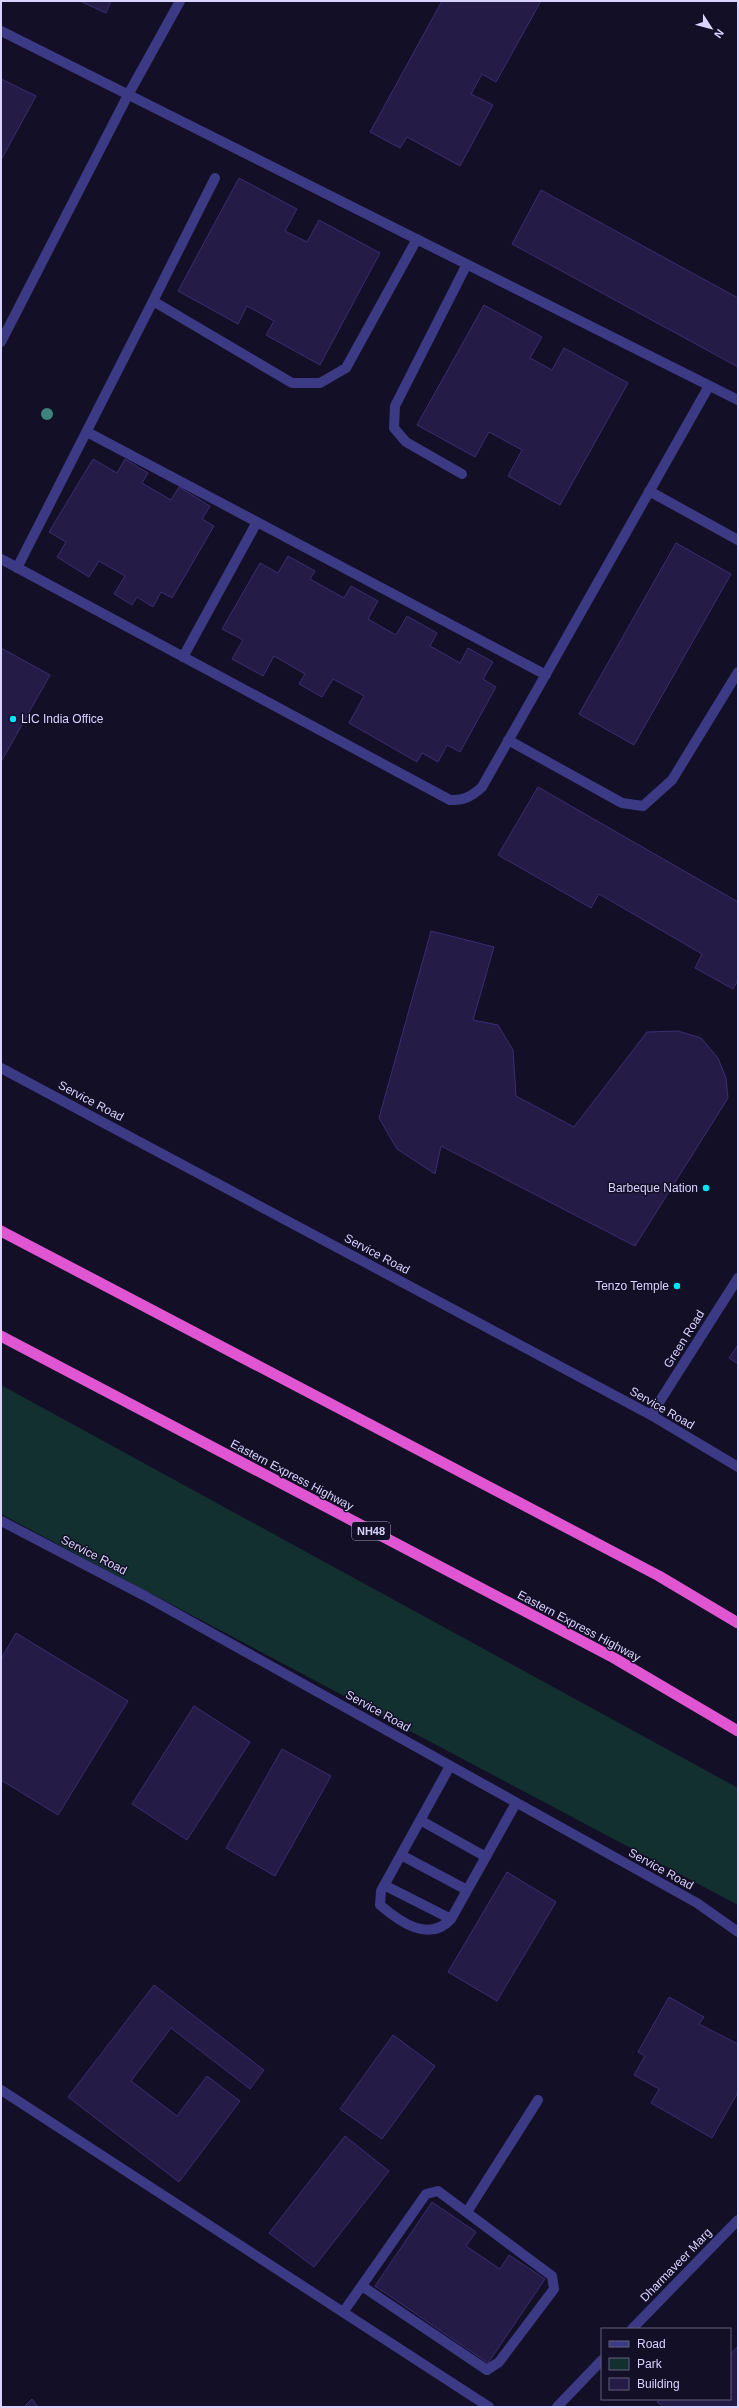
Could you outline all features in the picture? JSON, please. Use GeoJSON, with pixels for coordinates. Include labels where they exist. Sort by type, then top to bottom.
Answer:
{"type":"FeatureCollection","features":[{"type":"Feature","properties":{"kind":"highway"},"geometry":{"type":"LineString","coordinates":[[1,1231],[658,1576],[738,1624]]}},
{"type":"Feature","properties":{"kind":"highway","name":"Eastern Express Highway"},"geometry":{"type":"LineString","coordinates":[[1,1336],[614,1658],[738,1732]]}},
{"type":"Feature","properties":{"kind":"street"},"geometry":{"type":"LineString","coordinates":[[1,342],[4,329],[128,95],[180,1]]}},
{"type":"Feature","properties":{"kind":"street"},"geometry":{"type":"LineString","coordinates":[[1,31],[738,400]]}},
{"type":"Feature","properties":{"kind":"street"},"geometry":{"type":"LineString","coordinates":[[17,568],[215,178]]}},
{"type":"Feature","properties":{"kind":"street"},"geometry":{"type":"LineString","coordinates":[[153,301],[292,383],[320,383],[346,368],[417,239]]}},
{"type":"Feature","properties":{"kind":"street"},"geometry":{"type":"LineString","coordinates":[[462,474],[406,442],[394,428],[395,406],[467,264]]}},
{"type":"Feature","properties":{"kind":"street"},"geometry":{"type":"LineString","coordinates":[[1,560],[450,800],[459,801],[471,796],[482,786],[709,386]]}},
{"type":"Feature","properties":{"kind":"street"},"geometry":{"type":"LineString","coordinates":[[87,432],[546,675]]}},
{"type":"Feature","properties":{"kind":"street"},"geometry":{"type":"LineString","coordinates":[[649,491],[738,540]]}},
{"type":"Feature","properties":{"kind":"street"},"geometry":{"type":"LineString","coordinates":[[183,657],[257,522]]}},
{"type":"Feature","properties":{"kind":"street"},"geometry":{"type":"LineString","coordinates":[[508,740],[622,803],[643,806],[672,780],[738,672]]}},
{"type":"Feature","properties":{"kind":"street","name":"Service Road"},"geometry":{"type":"LineString","coordinates":[[1,1068],[651,1415],[738,1467]]}},
{"type":"Feature","properties":{"kind":"street","name":"Green Road"},"geometry":{"type":"LineString","coordinates":[[651,1415],[738,1278]]}},
{"type":"Feature","properties":{"kind":"street","name":"Service Road"},"geometry":{"type":"LineString","coordinates":[[1,1521],[145,1596],[697,1903],[738,1932]]}},
{"type":"Feature","properties":{"kind":"street"},"geometry":{"type":"LineString","coordinates":[[450,1766],[381,1891],[380,1905],[417,1929],[432,1931],[443,1928],[451,1919],[516,1803]]}},
{"type":"Feature","properties":{"kind":"street"},"geometry":{"type":"LineString","coordinates":[[420,1820],[486,1857]]}},
{"type":"Feature","properties":{"kind":"street"},"geometry":{"type":"LineString","coordinates":[[401,1855],[467,1890]]}},
{"type":"Feature","properties":{"kind":"street"},"geometry":{"type":"LineString","coordinates":[[384,1885],[451,1919]]}},
{"type":"Feature","properties":{"kind":"street"},"geometry":{"type":"LineString","coordinates":[[1,2090],[344,2311],[489,2407]]}},
{"type":"Feature","properties":{"kind":"street"},"geometry":{"type":"LineString","coordinates":[[467,2212],[538,2100]]}},
{"type":"Feature","properties":{"kind":"street"},"geometry":{"type":"LineString","coordinates":[[344,2311],[426,2194],[438,2191],[552,2276],[554,2288],[499,2362],[487,2370],[362,2286]]}},
{"type":"Feature","properties":{"kind":"street","name":"Dharmaveer Marg"},"geometry":{"type":"LineString","coordinates":[[633,2328],[738,2220]]}},
{"type":"Feature","properties":{"kind":"street"},"geometry":{"type":"LineString","coordinates":[[557,2407],[601,2361]]}},
{"type":"Feature","properties":{"kind":"green space"},"geometry":{"type":"Polygon","coordinates":[[[1,1385],[738,1788],[738,1905],[1,1514],[1,1385]]]}},
{"type":"Feature","properties":{"kind":"building"},"geometry":{"type":"Polygon","coordinates":[[[80,1],[111,1],[106,13],[80,1]]]}},
{"type":"Feature","properties":{"kind":"building"},"geometry":{"type":"Polygon","coordinates":[[[442,1],[541,1],[496,82],[482,74],[471,94],[493,105],[460,166],[407,137],[400,148],[370,132],[442,1]]]}},
{"type":"Feature","properties":{"kind":"building"},"geometry":{"type":"Polygon","coordinates":[[[1,79],[36,96],[1,160],[1,79]]]}},
{"type":"Feature","properties":{"kind":"building"},"geometry":{"type":"Polygon","coordinates":[[[239,178],[297,209],[285,231],[307,242],[319,220],[380,253],[320,365],[266,335],[274,321],[247,306],[238,324],[178,291],[239,178]]]}},
{"type":"Feature","properties":{"kind":"building"},"geometry":{"type":"Polygon","coordinates":[[[541,190],[738,298],[738,367],[512,244],[541,190]]]}},
{"type":"Feature","properties":{"kind":"building"},"geometry":{"type":"Polygon","coordinates":[[[484,305],[542,337],[530,358],[552,370],[564,348],[628,383],[560,505],[508,476],[522,450],[489,432],[475,457],[417,425],[484,305]]]}},
{"type":"Feature","properties":{"kind":"building"},"geometry":{"type":"Polygon","coordinates":[[[93,459],[117,473],[125,459],[148,473],[142,483],[171,500],[179,487],[210,506],[202,519],[214,526],[172,598],[161,592],[153,607],[137,597],[132,605],[114,594],[125,576],[99,561],[89,577],[57,557],[66,542],[49,532],[93,459]]]}},
{"type":"Feature","properties":{"kind":"building"},"geometry":{"type":"Polygon","coordinates":[[[676,543],[731,574],[634,745],[579,714],[676,543]]]}},
{"type":"Feature","properties":{"kind":"building"},"geometry":{"type":"Polygon","coordinates":[[[288,556],[315,571],[310,579],[344,598],[351,586],[378,601],[368,619],[396,635],[407,616],[437,633],[430,646],[460,663],[468,648],[493,662],[483,679],[496,687],[460,752],[447,745],[438,762],[422,753],[417,762],[349,723],[364,696],[333,679],[322,697],[299,684],[305,674],[274,656],[263,676],[232,659],[243,640],[222,629],[260,563],[278,573],[288,556]]]}},
{"type":"Feature","properties":{"kind":"building","name":"LIC India Office"},"geometry":{"type":"Polygon","coordinates":[[[1,648],[50,675],[1,762],[1,648]]]}},
{"type":"Feature","properties":{"kind":"building"},"geometry":{"type":"Polygon","coordinates":[[[538,787],[738,902],[738,980],[733,989],[695,968],[702,954],[599,894],[591,908],[498,855],[538,787]]]}},
{"type":"Feature","properties":{"kind":"building"},"geometry":{"type":"Polygon","coordinates":[[[431,931],[494,947],[473,1020],[498,1025],[513,1050],[516,1096],[574,1127],[647,1032],[678,1031],[701,1038],[718,1058],[726,1078],[728,1098],[635,1246],[441,1146],[435,1174],[397,1149],[379,1118],[431,931]]]}},
{"type":"Feature","properties":{"kind":"building"},"geometry":{"type":"Polygon","coordinates":[[[738,1345],[738,1364],[729,1358],[738,1345]]]}},
{"type":"Feature","properties":{"kind":"building"},"geometry":{"type":"Polygon","coordinates":[[[16,1633],[128,1701],[58,1815],[1,1780],[1,1659],[16,1633]]]}},
{"type":"Feature","properties":{"kind":"building"},"geometry":{"type":"Polygon","coordinates":[[[194,1706],[250,1742],[187,1840],[132,1804],[194,1706]]]}},
{"type":"Feature","properties":{"kind":"building"},"geometry":{"type":"Polygon","coordinates":[[[282,1749],[331,1776],[275,1876],[226,1848],[282,1749]]]}},
{"type":"Feature","properties":{"kind":"building"},"geometry":{"type":"Polygon","coordinates":[[[507,1872],[556,1902],[497,2001],[448,1972],[507,1872]]]}},
{"type":"Feature","properties":{"kind":"building"},"geometry":{"type":"Polygon","coordinates":[[[154,1985],[264,2070],[250,2089],[171,2028],[131,2081],[177,2116],[207,2076],[240,2101],[179,2182],[68,2097],[154,1985]]]}},
{"type":"Feature","properties":{"kind":"building"},"geometry":{"type":"Polygon","coordinates":[[[669,1997],[704,2017],[699,2024],[738,2044],[738,2092],[712,2138],[651,2103],[659,2089],[634,2075],[645,2056],[638,2052],[669,1997]]]}},
{"type":"Feature","properties":{"kind":"building"},"geometry":{"type":"Polygon","coordinates":[[[393,2035],[435,2066],[382,2139],[340,2109],[393,2035]]]}},
{"type":"Feature","properties":{"kind":"building"},"geometry":{"type":"Polygon","coordinates":[[[345,2136],[389,2171],[314,2267],[269,2233],[345,2136]]]}},
{"type":"Feature","properties":{"kind":"building"},"geometry":{"type":"Polygon","coordinates":[[[432,2202],[476,2232],[466,2246],[500,2269],[509,2255],[545,2279],[488,2363],[375,2286],[432,2202]]]}},
{"type":"Feature","properties":{"kind":"building"},"geometry":{"type":"Polygon","coordinates":[[[738,2346],[738,2407],[664,2407],[657,2402],[659,2400],[731,2400],[731,2354],[738,2346]]]}},
{"type":"Feature","properties":{"kind":"building"},"geometry":{"type":"Polygon","coordinates":[[[32,2399],[38,2407],[24,2407],[32,2399]]]}},
{"type":"Feature","properties":{"kind":"place","name":"LIC India Office"},"geometry":{"type":"Point","coordinates":[13,719]}},
{"type":"Feature","properties":{"kind":"place","name":"Barbeque Nation"},"geometry":{"type":"Point","coordinates":[706,1188]}},
{"type":"Feature","properties":{"kind":"place","name":"Tenzo Temple"},"geometry":{"type":"Point","coordinates":[677,1286]}}]}
